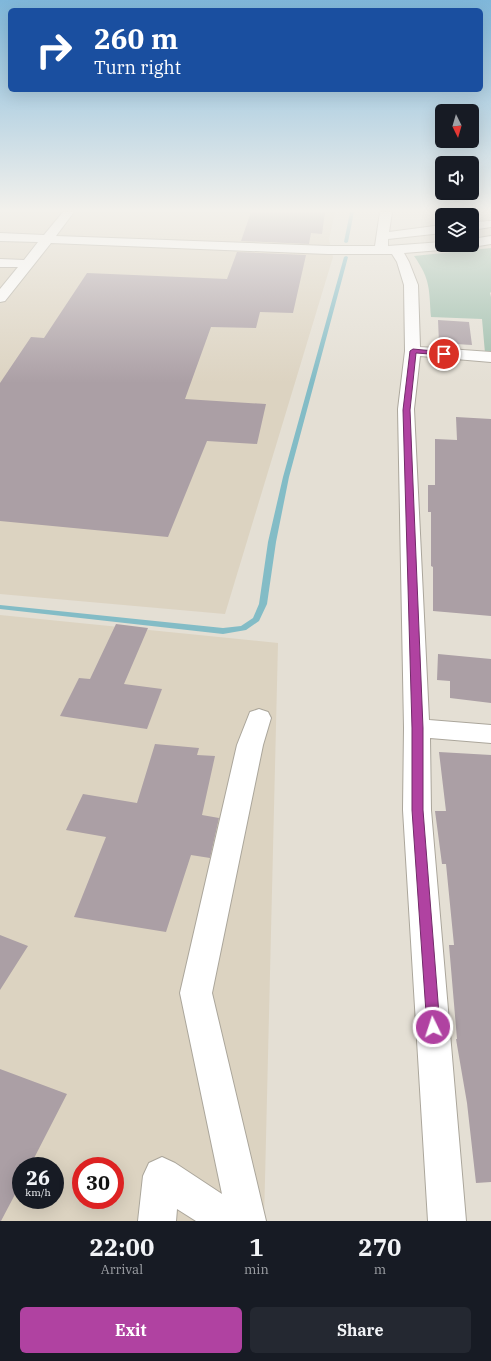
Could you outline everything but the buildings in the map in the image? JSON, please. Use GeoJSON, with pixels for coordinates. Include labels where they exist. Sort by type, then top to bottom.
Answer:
{"type":"FeatureCollection","features":[{"type":"Feature","properties":{"kind":"street"},"geometry":{"type":"LineString","coordinates":[[0,298],[22,269]]}},
{"type":"Feature","properties":{"kind":"street"},"geometry":{"type":"LineString","coordinates":[[405,269],[411,285],[413,351],[406,410],[417,728],[417,810],[446,1221]]}},
{"type":"Feature","properties":{"kind":"street"},"geometry":{"type":"LineString","coordinates":[[413,351],[491,357]]}},
{"type":"Feature","properties":{"kind":"street"},"geometry":{"type":"LineString","coordinates":[[247,1221],[196,993],[250,745],[259,718]]}},
{"type":"Feature","properties":{"kind":"street"},"geometry":{"type":"LineString","coordinates":[[417,728],[491,734]]}},
{"type":"Feature","properties":{"kind":"street"},"geometry":{"type":"LineString","coordinates":[[157,1221],[162,1176],[229,1221]]}},
{"type":"Feature","properties":{"kind":"shaded area"},"geometry":{"type":"Polygon","coordinates":[[[0,269],[329,269],[225,614],[0,594],[0,269]]]}},
{"type":"Feature","properties":{"kind":"shaded area"},"geometry":{"type":"Polygon","coordinates":[[[0,615],[278,643],[264,1221],[0,1221],[0,615]]]}},
{"type":"Feature","properties":{"kind":"green space"},"geometry":{"type":"Polygon","coordinates":[[[422,269],[491,269],[491,354],[485,353],[482,319],[431,317],[429,292],[422,269]]]}},
{"type":"Feature","properties":{"kind":"waterway"},"geometry":{"type":"LineString","coordinates":[[0,607],[223,631],[243,628],[256,619],[263,604],[272,542],[286,477],[343,269]]}},
{"type":"Feature","properties":{"kind":"route"},"geometry":{"type":"LineString","coordinates":[[433,1027],[417,810],[417,728],[406,410],[413,351],[444,354]]}}]}
